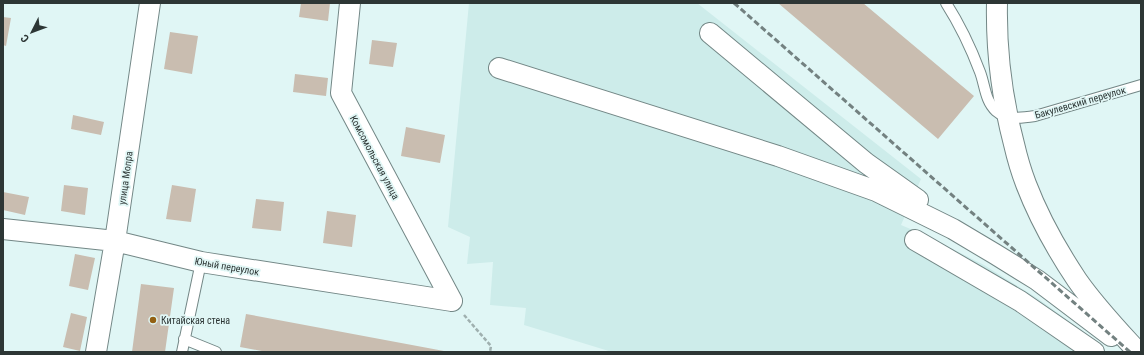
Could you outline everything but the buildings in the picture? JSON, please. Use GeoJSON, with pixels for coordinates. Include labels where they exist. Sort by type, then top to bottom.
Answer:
{"type":"FeatureCollection","features":[{"type":"Feature","properties":{"kind":"street","name":"улица Мопра"},"geometry":{"type":"LineString","coordinates":[[96,352],[115,242],[150,3]]}},
{"type":"Feature","properties":{"kind":"street","name":"Комсомольская улица"},"geometry":{"type":"LineString","coordinates":[[350,3],[341,93],[452,301]]}},
{"type":"Feature","properties":{"kind":"street"},"geometry":{"type":"LineString","coordinates":[[997,3],[997,34],[1003,97],[1026,184],[1049,233],[1078,281],[1114,326],[1138,352]]}},
{"type":"Feature","properties":{"kind":"street"},"geometry":{"type":"LineString","coordinates":[[710,33],[866,164],[995,254]]}},
{"type":"Feature","properties":{"kind":"street"},"geometry":{"type":"LineString","coordinates":[[499,68],[744,145],[876,191],[953,229],[995,254],[1037,280],[1111,336]]}},
{"type":"Feature","properties":{"kind":"street","name":"Юный переулок"},"geometry":{"type":"LineString","coordinates":[[3,229],[115,242],[201,262],[452,301]]}},
{"type":"Feature","properties":{"kind":"street"},"geometry":{"type":"LineString","coordinates":[[915,240],[1020,301],[1094,352]]}},
{"type":"Feature","properties":{"kind":"lane"},"geometry":{"type":"LineString","coordinates":[[946,3],[957,20],[967,41],[980,73],[990,104],[997,112],[1008,117]]}},
{"type":"Feature","properties":{"kind":"lane","name":"Бакулевский переулок"},"geometry":{"type":"LineString","coordinates":[[1008,117],[1035,116],[1141,85]]}},
{"type":"Feature","properties":{"kind":"lane"},"geometry":{"type":"LineString","coordinates":[[182,352],[201,262]]}},
{"type":"Feature","properties":{"kind":"lane"},"geometry":{"type":"LineString","coordinates":[[184,339],[216,352]]}},
{"type":"Feature","properties":{"kind":"path"},"geometry":{"type":"LineString","coordinates":[[452,301],[491,346],[490,352]]}},
{"type":"Feature","properties":{"kind":"shaded area"},"geometry":{"type":"Polygon","coordinates":[[[469,3],[697,3],[921,179],[901,225],[927,236],[984,265],[1037,298],[1087,334],[1075,352],[612,352],[524,325],[526,308],[490,305],[493,262],[467,264],[470,237],[448,227],[469,3]]]}},
{"type":"Feature","properties":{"kind":"railway"},"geometry":{"type":"LineString","coordinates":[[734,3],[1130,352]]}},
{"type":"Feature","properties":{"kind":"place","name":"Китайская стена"},"geometry":{"type":"Point","coordinates":[153,320]}}]}
